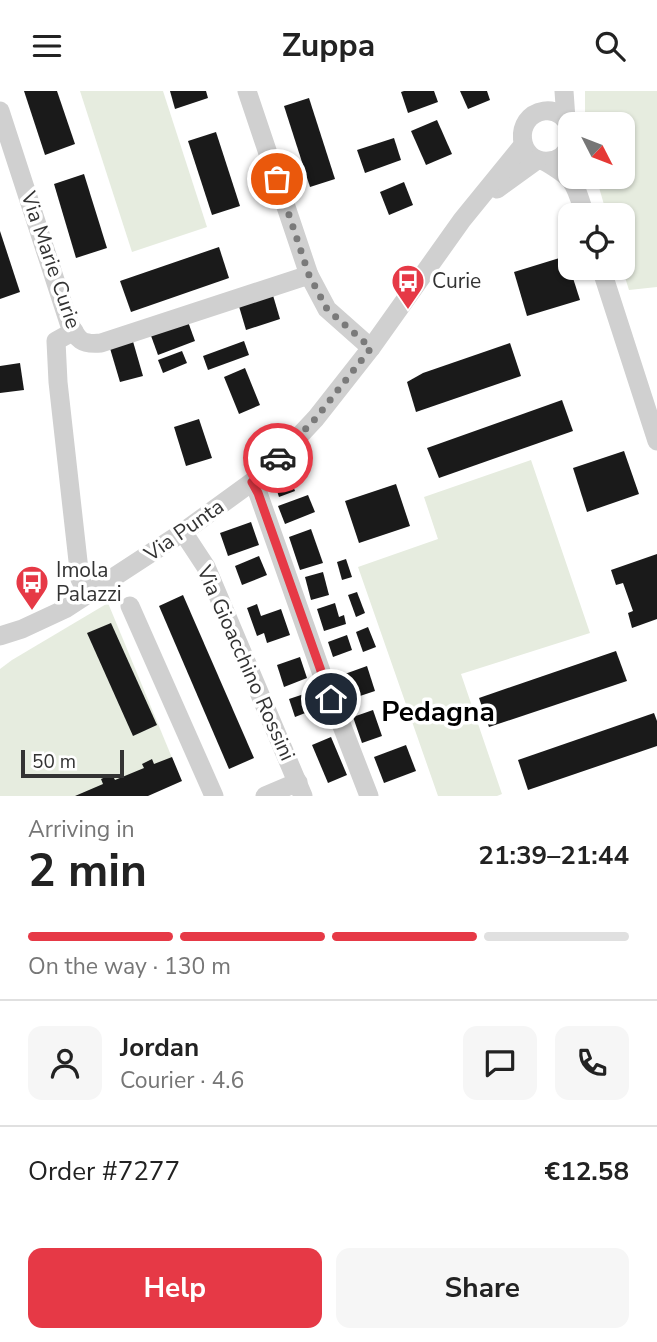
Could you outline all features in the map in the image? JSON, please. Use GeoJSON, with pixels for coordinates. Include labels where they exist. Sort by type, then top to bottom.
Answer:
{"type":"FeatureCollection","features":[{"type":"Feature","properties":{"kind":"street"},"geometry":{"type":"LineString","coordinates":[[247,91],[309,275],[327,309],[371,348]]}},
{"type":"Feature","properties":{"kind":"street"},"geometry":{"type":"LineString","coordinates":[[551,91],[544,111],[558,114]]}},
{"type":"Feature","properties":{"kind":"street"},"geometry":{"type":"LineString","coordinates":[[564,91],[567,112]]}},
{"type":"Feature","properties":{"kind":"street","name":"Via Marie Curie"},"geometry":{"type":"LineString","coordinates":[[0,110],[69,323],[81,341],[89,345],[101,343],[309,275]]}},
{"type":"Feature","properties":{"kind":"street","name":"Via Punta"},"geometry":{"type":"LineString","coordinates":[[1,635],[56,615],[183,532],[252,482],[288,448],[316,418],[371,348],[462,220],[523,145],[521,138],[525,123],[536,113],[544,111]]}},
{"type":"Feature","properties":{"kind":"street"},"geometry":{"type":"LineString","coordinates":[[523,145],[531,156],[572,180],[580,203]]}},
{"type":"Feature","properties":{"kind":"street","name":"Via Punta"},"geometry":{"type":"LineString","coordinates":[[462,220],[502,184],[541,161],[558,159]]}},
{"type":"Feature","properties":{"kind":"street"},"geometry":{"type":"LineString","coordinates":[[605,280],[657,441]]}},
{"type":"Feature","properties":{"kind":"street"},"geometry":{"type":"LineString","coordinates":[[616,280],[657,406]]}},
{"type":"Feature","properties":{"kind":"street"},"geometry":{"type":"LineString","coordinates":[[74,331],[56,341],[58,382],[80,579],[84,587]]}},
{"type":"Feature","properties":{"kind":"street"},"geometry":{"type":"LineString","coordinates":[[252,482],[369,796]]}},
{"type":"Feature","properties":{"kind":"street","name":"Via Gioacchino Rossini"},"geometry":{"type":"LineString","coordinates":[[183,532],[206,567],[301,789]]}},
{"type":"Feature","properties":{"kind":"street"},"geometry":{"type":"LineString","coordinates":[[130,606],[214,796]]}},
{"type":"Feature","properties":{"kind":"street"},"geometry":{"type":"LineString","coordinates":[[265,796],[301,789]]}},
{"type":"Feature","properties":{"kind":"shaded area"},"geometry":{"type":"Polygon","coordinates":[[[80,91],[163,91],[207,227],[132,252],[80,91]]]}},
{"type":"Feature","properties":{"kind":"shaded area"},"geometry":{"type":"Polygon","coordinates":[[[585,91],[657,91],[657,287],[629,290],[626,280],[635,280],[635,203],[604,203],[599,189],[635,189],[635,112],[585,112],[585,91]]]}},
{"type":"Feature","properties":{"kind":"shaded area"},"geometry":{"type":"Polygon","coordinates":[[[531,460],[590,633],[461,674],[502,794],[438,796],[358,567],[438,539],[424,497],[531,460]]]}},
{"type":"Feature","properties":{"kind":"shaded area"},"geometry":{"type":"Polygon","coordinates":[[[108,603],[175,765],[104,796],[0,796],[0,669],[108,603]]]}},
{"type":"Feature","properties":{"kind":"building"},"geometry":{"type":"Polygon","coordinates":[[[24,91],[57,91],[75,144],[45,155],[24,91]]]}},
{"type":"Feature","properties":{"kind":"building"},"geometry":{"type":"Polygon","coordinates":[[[170,91],[206,91],[208,98],[175,109],[170,91]]]}},
{"type":"Feature","properties":{"kind":"building"},"geometry":{"type":"Polygon","coordinates":[[[434,91],[438,102],[408,113],[401,92],[434,91]]]}},
{"type":"Feature","properties":{"kind":"building"},"geometry":{"type":"Polygon","coordinates":[[[460,91],[487,91],[490,100],[468,109],[460,91]]]}},
{"type":"Feature","properties":{"kind":"building"},"geometry":{"type":"Polygon","coordinates":[[[309,98],[335,179],[310,187],[284,106],[309,98]]]}},
{"type":"Feature","properties":{"kind":"building"},"geometry":{"type":"Polygon","coordinates":[[[437,120],[452,154],[426,165],[411,131],[437,120]]]}},
{"type":"Feature","properties":{"kind":"building"},"geometry":{"type":"Polygon","coordinates":[[[216,132],[240,206],[212,215],[188,141],[216,132]]]}},
{"type":"Feature","properties":{"kind":"building"},"geometry":{"type":"Polygon","coordinates":[[[394,138],[401,160],[365,173],[357,150],[394,138]]]}},
{"type":"Feature","properties":{"kind":"building"},"geometry":{"type":"Polygon","coordinates":[[[84,174],[107,248],[76,258],[54,184],[84,174]]]}},
{"type":"Feature","properties":{"kind":"building"},"geometry":{"type":"Polygon","coordinates":[[[404,182],[413,205],[389,215],[380,192],[404,182]]]}},
{"type":"Feature","properties":{"kind":"building"},"geometry":{"type":"Polygon","coordinates":[[[0,231],[20,292],[0,299],[0,231]]]}},
{"type":"Feature","properties":{"kind":"building"},"geometry":{"type":"Polygon","coordinates":[[[219,247],[229,278],[131,312],[120,281],[219,247]]]}},
{"type":"Feature","properties":{"kind":"building"},"geometry":{"type":"Polygon","coordinates":[[[558,258],[558,280],[574,280],[580,300],[527,316],[514,272],[558,258]]]}},
{"type":"Feature","properties":{"kind":"building"},"geometry":{"type":"Polygon","coordinates":[[[272,292],[280,319],[246,330],[238,303],[272,292]]]}},
{"type":"Feature","properties":{"kind":"building"},"geometry":{"type":"Polygon","coordinates":[[[187,319],[195,341],[158,355],[150,333],[187,319]]]}},
{"type":"Feature","properties":{"kind":"building"},"geometry":{"type":"Polygon","coordinates":[[[132,338],[143,376],[120,382],[109,345],[132,338]]]}},
{"type":"Feature","properties":{"kind":"building"},"geometry":{"type":"Polygon","coordinates":[[[244,341],[249,355],[208,370],[203,356],[244,341]]]}},
{"type":"Feature","properties":{"kind":"building"},"geometry":{"type":"Polygon","coordinates":[[[510,343],[521,376],[416,412],[407,382],[423,373],[510,343]]]}},
{"type":"Feature","properties":{"kind":"building"},"geometry":{"type":"Polygon","coordinates":[[[182,351],[187,363],[163,373],[158,360],[182,351]]]}},
{"type":"Feature","properties":{"kind":"building"},"geometry":{"type":"Polygon","coordinates":[[[20,363],[24,390],[0,393],[0,366],[20,363]]]}},
{"type":"Feature","properties":{"kind":"building"},"geometry":{"type":"Polygon","coordinates":[[[245,368],[260,405],[239,414],[224,377],[245,368]]]}},
{"type":"Feature","properties":{"kind":"building"},"geometry":{"type":"Polygon","coordinates":[[[562,400],[573,431],[439,478],[427,448],[562,400]]]}},
{"type":"Feature","properties":{"kind":"building"},"geometry":{"type":"Polygon","coordinates":[[[199,419],[212,458],[186,466],[174,427],[199,419]]]}},
{"type":"Feature","properties":{"kind":"building"},"geometry":{"type":"Polygon","coordinates":[[[624,451],[639,494],[587,512],[573,468],[624,451]]]}},
{"type":"Feature","properties":{"kind":"building"},"geometry":{"type":"Polygon","coordinates":[[[291,480],[295,491],[279,497],[275,485],[291,480]]]}},
{"type":"Feature","properties":{"kind":"building"},"geometry":{"type":"Polygon","coordinates":[[[396,484],[410,526],[359,543],[345,501],[396,484]]]}},
{"type":"Feature","properties":{"kind":"building"},"geometry":{"type":"Polygon","coordinates":[[[308,495],[315,512],[285,524],[278,506],[308,495]]]}},
{"type":"Feature","properties":{"kind":"building"},"geometry":{"type":"Polygon","coordinates":[[[251,522],[259,545],[228,556],[220,533],[251,522]]]}},
{"type":"Feature","properties":{"kind":"building"},"geometry":{"type":"Polygon","coordinates":[[[311,529],[323,563],[300,570],[289,537],[311,529]]]}},
{"type":"Feature","properties":{"kind":"building"},"geometry":{"type":"Polygon","coordinates":[[[657,554],[657,619],[632,628],[628,613],[633,611],[623,583],[616,585],[611,570],[657,554]]]}},
{"type":"Feature","properties":{"kind":"building"},"geometry":{"type":"Polygon","coordinates":[[[259,556],[267,575],[242,585],[235,566],[259,556]]]}},
{"type":"Feature","properties":{"kind":"building"},"geometry":{"type":"Polygon","coordinates":[[[346,559],[352,577],[342,580],[337,562],[346,559]]]}},
{"type":"Feature","properties":{"kind":"building"},"geometry":{"type":"Polygon","coordinates":[[[323,572],[329,595],[311,600],[305,577],[323,572]]]}},
{"type":"Feature","properties":{"kind":"building"},"geometry":{"type":"Polygon","coordinates":[[[357,592],[365,613],[356,617],[348,595],[357,592]]]}},
{"type":"Feature","properties":{"kind":"building"},"geometry":{"type":"Polygon","coordinates":[[[183,595],[254,758],[229,769],[159,606],[183,595]]]}},
{"type":"Feature","properties":{"kind":"building"},"geometry":{"type":"Polygon","coordinates":[[[335,603],[339,617],[344,615],[346,624],[324,631],[317,609],[335,603]]]}},
{"type":"Feature","properties":{"kind":"building"},"geometry":{"type":"Polygon","coordinates":[[[257,604],[261,616],[281,609],[290,635],[267,643],[264,633],[257,636],[247,608],[257,604]]]}},
{"type":"Feature","properties":{"kind":"building"},"geometry":{"type":"Polygon","coordinates":[[[111,623],[157,725],[133,736],[87,633],[111,623]]]}},
{"type":"Feature","properties":{"kind":"building"},"geometry":{"type":"Polygon","coordinates":[[[368,627],[376,647],[363,652],[356,632],[368,627]]]}},
{"type":"Feature","properties":{"kind":"building"},"geometry":{"type":"Polygon","coordinates":[[[347,635],[352,650],[333,657],[328,642],[347,635]]]}},
{"type":"Feature","properties":{"kind":"building"},"geometry":{"type":"Polygon","coordinates":[[[616,651],[627,681],[489,727],[479,698],[616,651]]]}},
{"type":"Feature","properties":{"kind":"building"},"geometry":{"type":"Polygon","coordinates":[[[300,657],[307,678],[284,687],[277,665],[300,657]]]}},
{"type":"Feature","properties":{"kind":"building"},"geometry":{"type":"Polygon","coordinates":[[[367,666],[375,691],[351,699],[342,675],[367,666]]]}},
{"type":"Feature","properties":{"kind":"building"},"geometry":{"type":"Polygon","coordinates":[[[307,693],[313,710],[295,717],[289,699],[307,693]]]}},
{"type":"Feature","properties":{"kind":"building"},"geometry":{"type":"Polygon","coordinates":[[[373,710],[382,736],[362,743],[353,717],[373,710]]]}},
{"type":"Feature","properties":{"kind":"building"},"geometry":{"type":"Polygon","coordinates":[[[654,713],[657,721],[657,746],[528,790],[518,760],[654,713]]]}},
{"type":"Feature","properties":{"kind":"building"},"geometry":{"type":"Polygon","coordinates":[[[331,737],[347,775],[328,783],[312,745],[331,737]]]}},
{"type":"Feature","properties":{"kind":"building"},"geometry":{"type":"Polygon","coordinates":[[[406,745],[416,771],[384,783],[374,757],[406,745]]]}},
{"type":"Feature","properties":{"kind":"building"},"geometry":{"type":"Polygon","coordinates":[[[172,757],[182,781],[148,796],[75,796],[103,784],[101,779],[112,774],[115,780],[144,768],[142,764],[152,759],[154,764],[172,757]]]}},
{"type":"Feature","properties":{"kind":"way so far"},"geometry":{"type":"LineString","coordinates":[[277,179],[309,275],[327,309],[371,348],[316,418],[278,458]]}},
{"type":"Feature","properties":{"kind":"place","name":"Curie"},"geometry":{"type":"Point","coordinates":[408,311]}},
{"type":"Feature","properties":{"kind":"place","name":"Imola Palazzi"},"geometry":{"type":"Point","coordinates":[32,612]}},
{"type":"Feature","properties":{"kind":"district","name":"Pedagna"},"geometry":{"type":"Point","coordinates":[438,711]}},
{"type":"Feature","properties":{"kind":"route"},"geometry":{"type":"LineString","coordinates":[[278,458],[252,482],[331,699]]}}]}
